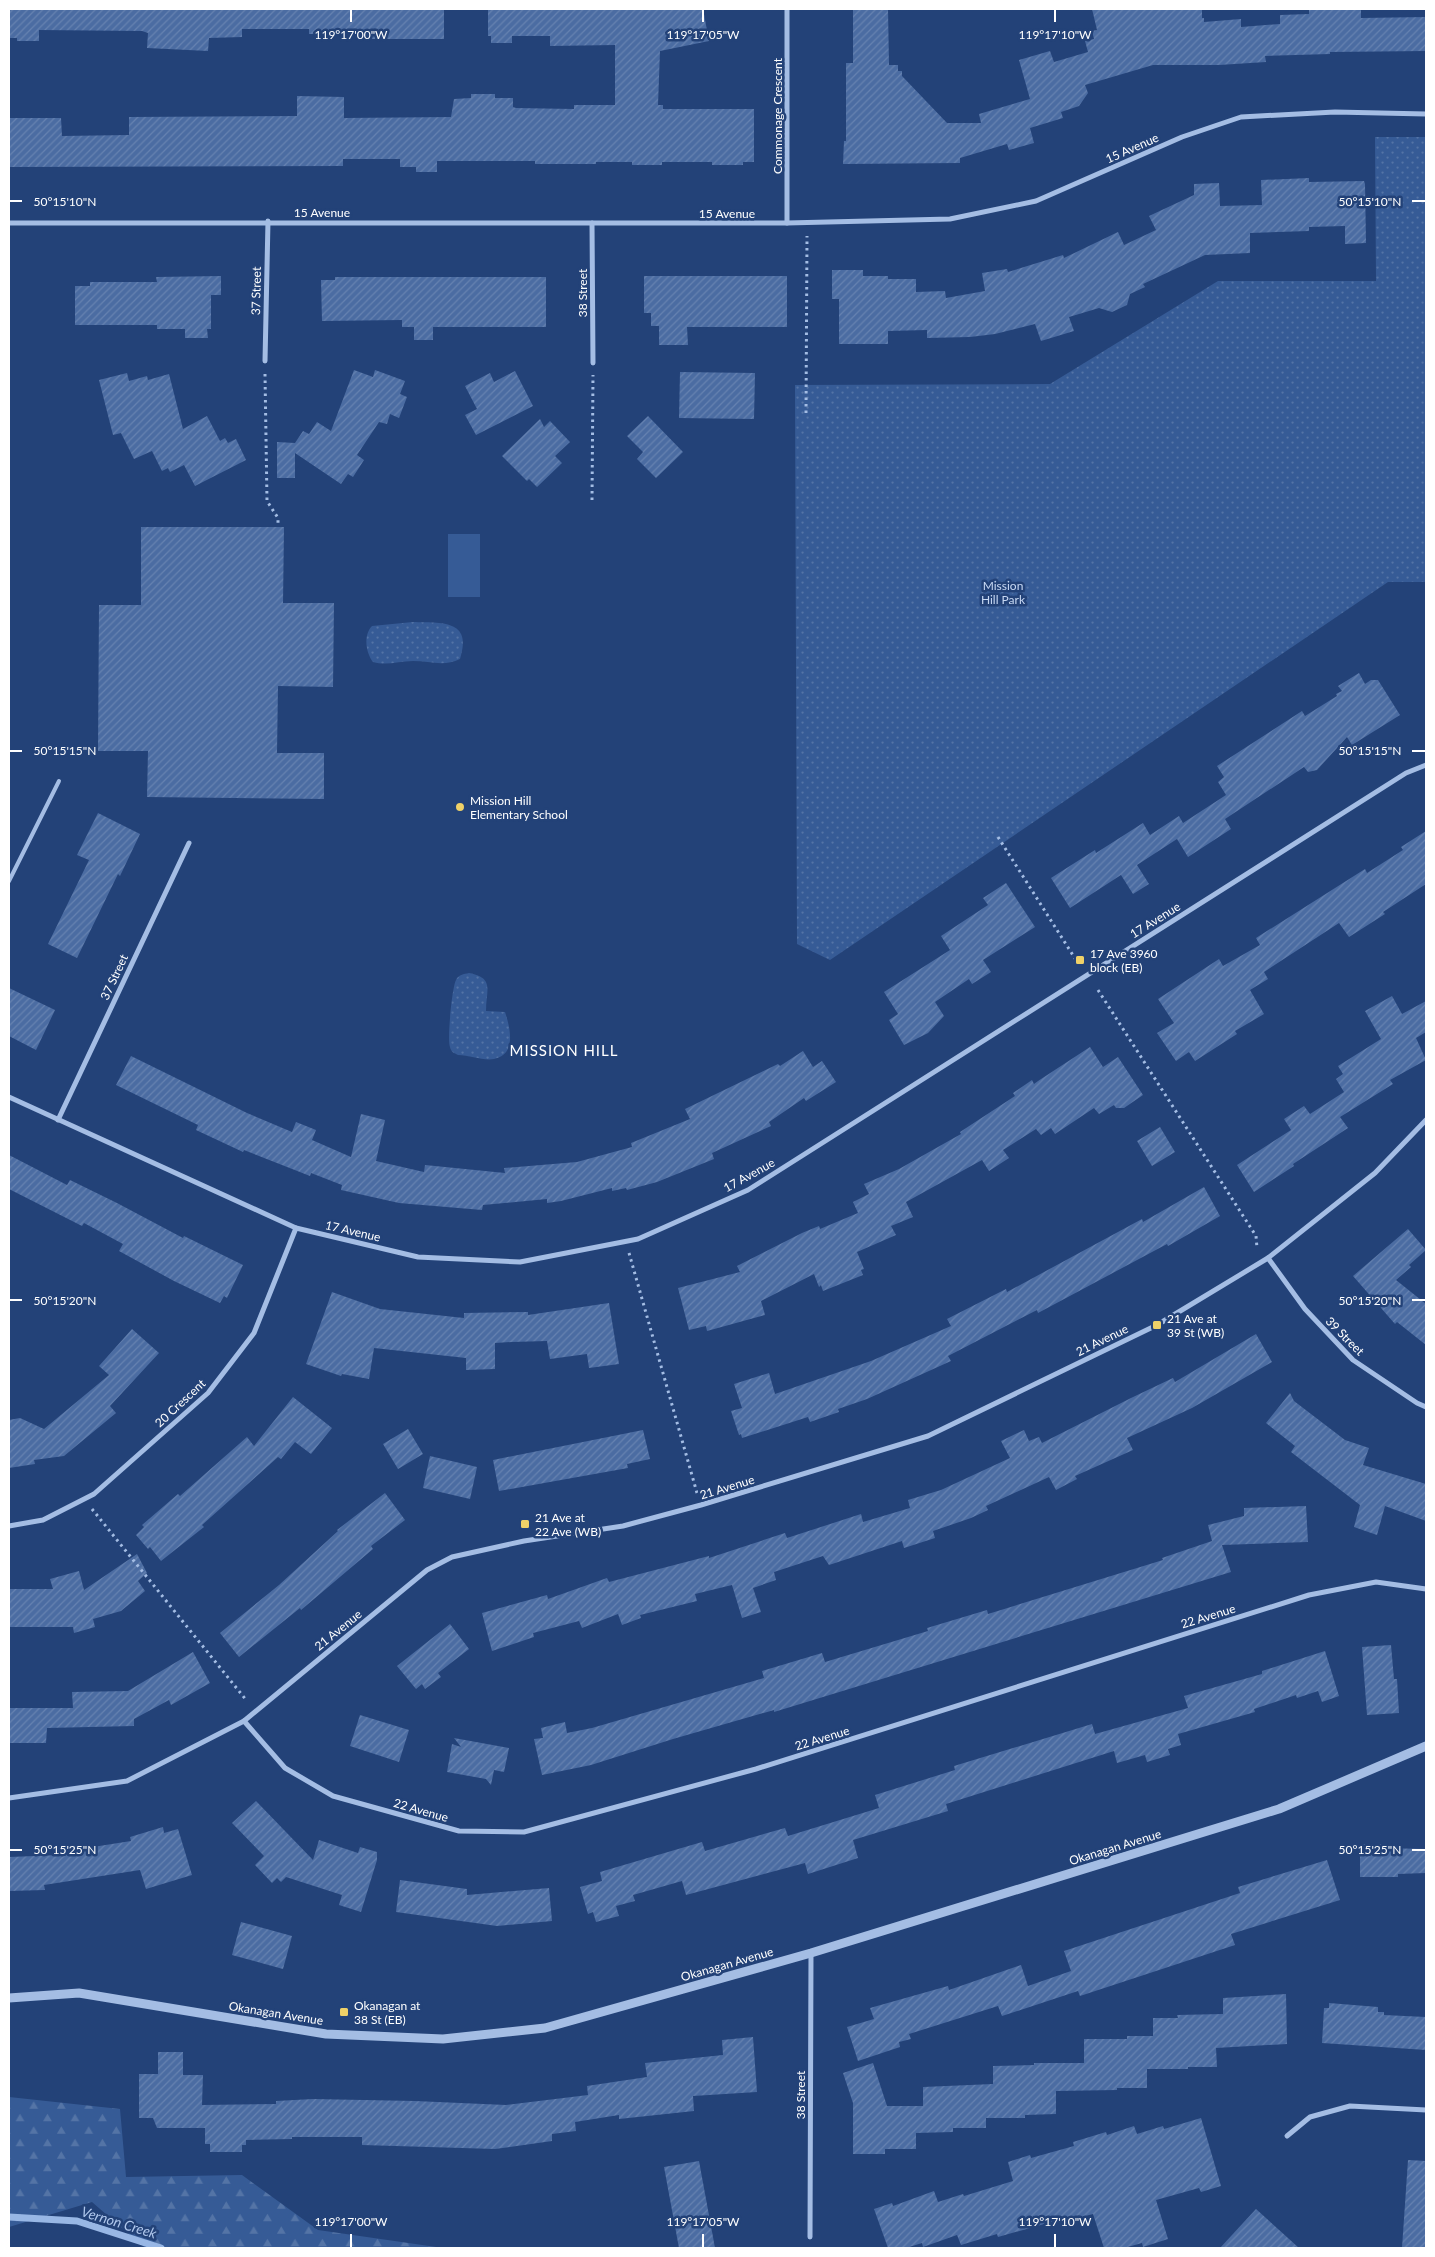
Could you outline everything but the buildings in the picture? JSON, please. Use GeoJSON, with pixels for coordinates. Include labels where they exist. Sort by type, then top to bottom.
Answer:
{"type":"FeatureCollection","features":[{"type":"Feature","properties":{"kind":"street","name":"Commonage Crescent"},"geometry":{"type":"LineString","coordinates":[[787,9],[787,222]]}},
{"type":"Feature","properties":{"kind":"street","name":"15 Avenue"},"geometry":{"type":"LineString","coordinates":[[9,222],[807,222],[950,219],[1036,201],[1182,137],[1241,117],[1335,112],[1426,114]]}},
{"type":"Feature","properties":{"kind":"street","name":"37 Street"},"geometry":{"type":"LineString","coordinates":[[264,361],[268,221]]}},
{"type":"Feature","properties":{"kind":"street","name":"38 Street"},"geometry":{"type":"LineString","coordinates":[[592,222],[593,363]]}},
{"type":"Feature","properties":{"kind":"street","name":"17 Avenue"},"geometry":{"type":"LineString","coordinates":[[9,1097],[296,1228],[418,1257],[520,1262],[638,1239],[748,1190],[1406,773],[1426,765]]}},
{"type":"Feature","properties":{"kind":"street","name":"37 Street"},"geometry":{"type":"LineString","coordinates":[[58,1120],[189,843]]}},
{"type":"Feature","properties":{"kind":"street","name":"21 Avenue"},"geometry":{"type":"LineString","coordinates":[[9,1798],[127,1781],[244,1720],[427,1570],[452,1557],[524,1541],[623,1526],[702,1505],[928,1436],[1157,1324],[1268,1258],[1375,1174],[1426,1120]]}},
{"type":"Feature","properties":{"kind":"street","name":"20 Crescent"},"geometry":{"type":"LineString","coordinates":[[9,1526],[43,1520],[94,1494],[208,1393],[254,1333],[296,1228]]}},
{"type":"Feature","properties":{"kind":"street","name":"39 Street"},"geometry":{"type":"LineString","coordinates":[[1268,1258],[1305,1309],[1353,1360],[1417,1403],[1426,1407]]}},
{"type":"Feature","properties":{"kind":"street","name":"22 Avenue"},"geometry":{"type":"LineString","coordinates":[[244,1720],[285,1768],[333,1796],[458,1831],[524,1832],[756,1769],[1309,1595],[1376,1582],[1426,1589]]}},
{"type":"Feature","properties":{"kind":"street","name":"Okanagan Avenue"},"geometry":{"type":"LineString","coordinates":[[9,1998],[79,1993],[326,2034],[443,2039],[544,2028],[811,1954],[1279,1809],[1426,1746]]}},
{"type":"Feature","properties":{"kind":"street","name":"38 Street"},"geometry":{"type":"LineString","coordinates":[[810,2237],[811,1954]]}},
{"type":"Feature","properties":{"kind":"street"},"geometry":{"type":"LineString","coordinates":[[1287,2136],[1310,2117],[1350,2106],[1426,2110]]}},
{"type":"Feature","properties":{"kind":"lane"},"geometry":{"type":"LineString","coordinates":[[9,881],[59,781]]}},
{"type":"Feature","properties":{"kind":"path"},"geometry":{"type":"LineString","coordinates":[[806,413],[807,222]]}},
{"type":"Feature","properties":{"kind":"path"},"geometry":{"type":"LineString","coordinates":[[264,361],[267,501],[278,518],[278,525]]}},
{"type":"Feature","properties":{"kind":"path"},"geometry":{"type":"LineString","coordinates":[[592,500],[593,363]]}},
{"type":"Feature","properties":{"kind":"path"},"geometry":{"type":"LineString","coordinates":[[998,837],[1076,960]]}},
{"type":"Feature","properties":{"kind":"path"},"geometry":{"type":"LineString","coordinates":[[1098,990],[1256,1236],[1259,1263]]}},
{"type":"Feature","properties":{"kind":"path"},"geometry":{"type":"LineString","coordinates":[[626,1241],[702,1505]]}},
{"type":"Feature","properties":{"kind":"path"},"geometry":{"type":"LineString","coordinates":[[84,1499],[255,1711]]}},
{"type":"Feature","properties":{"kind":"green space","name":"Mission Hill Park"},"geometry":{"type":"Polygon","coordinates":[[[1375,137],[1426,137],[1426,582],[1388,582],[830,960],[797,944],[795,385],[1050,384],[1218,281],[1376,281],[1375,137]]]}},
{"type":"Feature","properties":{"kind":"green space"},"geometry":{"type":"Polygon","coordinates":[[[448,534],[480,534],[480,597],[448,597],[448,534]]]}},
{"type":"Feature","properties":{"kind":"green space"},"geometry":{"type":"Polygon","coordinates":[[[413,622],[444,624],[458,630],[462,636],[463,646],[460,659],[448,663],[413,661],[373,662],[366,644],[367,634],[372,626],[413,622]]]}},
{"type":"Feature","properties":{"kind":"green space"},"geometry":{"type":"Polygon","coordinates":[[[469,973],[483,978],[486,982],[486,1011],[505,1012],[507,1018],[510,1032],[509,1046],[506,1052],[494,1059],[458,1055],[450,1049],[454,985],[458,977],[469,973]]]}},
{"type":"Feature","properties":{"kind":"green space"},"geometry":{"type":"Polygon","coordinates":[[[9,2097],[120,2109],[126,2177],[242,2175],[318,2230],[443,2248],[145,2248],[92,2202],[9,2227],[9,2097]]]}},
{"type":"Feature","properties":{"kind":"waterway","name":"Vernon Creek"},"geometry":{"type":"LineString","coordinates":[[9,2217],[77,2221],[161,2248]]}},
{"type":"Feature","properties":{"kind":"place","name":"Mission Hill Elementary School"},"geometry":{"type":"Point","coordinates":[460,807]}},
{"type":"Feature","properties":{"kind":"place","name":"17 Ave 3960 block (EB)"},"geometry":{"type":"Point","coordinates":[1080,960]}},
{"type":"Feature","properties":{"kind":"place","name":"21 Ave at 39 St (WB)"},"geometry":{"type":"Point","coordinates":[1157,1325]}},
{"type":"Feature","properties":{"kind":"place","name":"21 Ave at 22 Ave (WB)"},"geometry":{"type":"Point","coordinates":[525,1524]}},
{"type":"Feature","properties":{"kind":"place","name":"Okanagan at 38 St (EB)"},"geometry":{"type":"Point","coordinates":[344,2012]}},
{"type":"Feature","properties":{"kind":"district","name":"MISSION HILL"},"geometry":{"type":"Point","coordinates":[564,1050]}}]}
